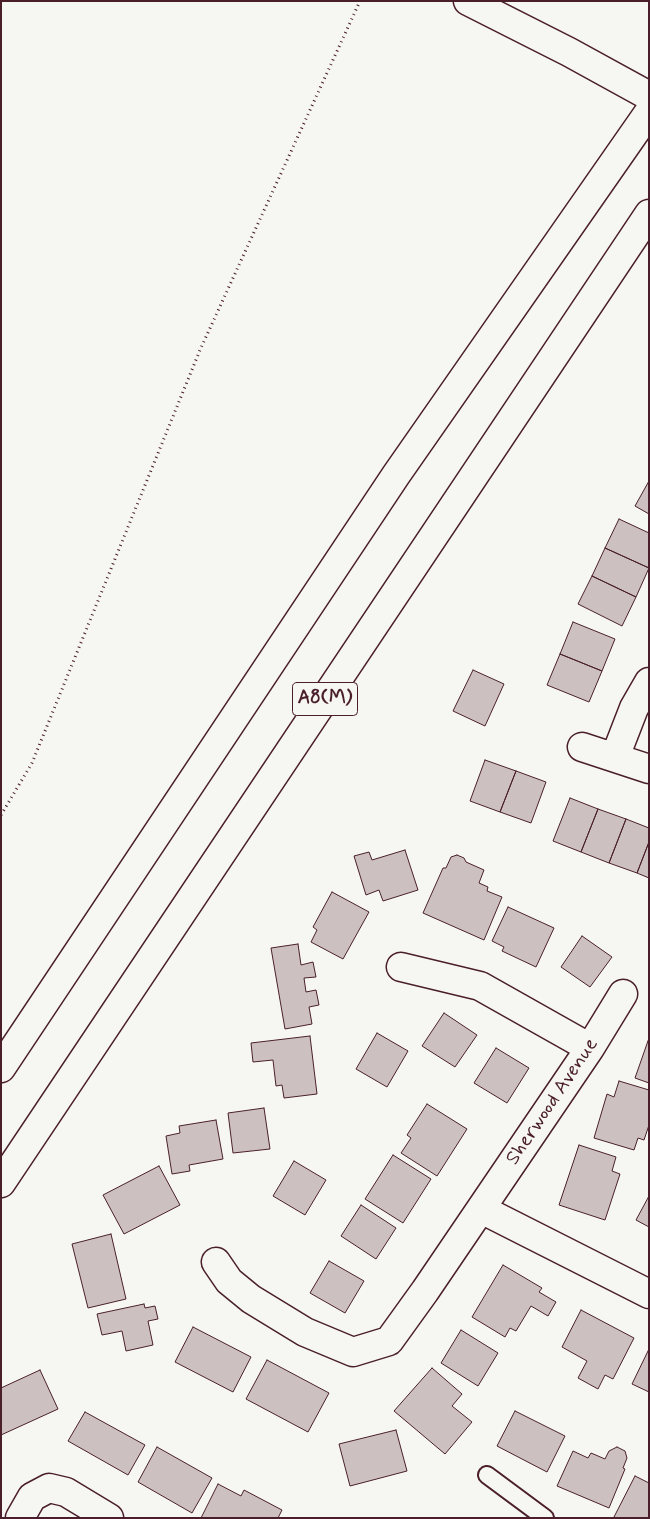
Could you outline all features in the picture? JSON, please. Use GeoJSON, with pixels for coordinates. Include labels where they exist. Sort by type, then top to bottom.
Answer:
{"type":"FeatureCollection","features":[{"type":"Feature","properties":{"kind":"main road"},"geometry":{"type":"LineString","coordinates":[[468,1],[570,52],[649,96]]}},
{"type":"Feature","properties":{"kind":"main road","name":"A8(M)"},"geometry":{"type":"LineString","coordinates":[[1,1068],[396,475],[649,112]]}},
{"type":"Feature","properties":{"kind":"main road","name":"A8(M)"},"geometry":{"type":"LineString","coordinates":[[1,1184],[649,214]]}},
{"type":"Feature","properties":{"kind":"main road"},"geometry":{"type":"LineString","coordinates":[[615,757],[634,708],[649,682]]}},
{"type":"Feature","properties":{"kind":"main road"},"geometry":{"type":"LineString","coordinates":[[582,747],[649,768]]}},
{"type":"Feature","properties":{"kind":"main road"},"geometry":{"type":"LineString","coordinates":[[401,968],[480,986],[590,1048]]}},
{"type":"Feature","properties":{"kind":"main road","name":"Sherwood Avenue"},"geometry":{"type":"LineString","coordinates":[[216,1262],[229,1281],[251,1299],[305,1332],[353,1352],[389,1342],[426,1291],[590,1048],[623,994]]}},
{"type":"Feature","properties":{"kind":"main road"},"geometry":{"type":"LineString","coordinates":[[481,1209],[649,1294]]}},
{"type":"Feature","properties":{"kind":"main road"},"geometry":{"type":"LineString","coordinates":[[20,1518],[32,1497],[49,1488],[66,1492],[109,1518]]}},
{"type":"Feature","properties":{"kind":"lane"},"geometry":{"type":"LineString","coordinates":[[487,1475],[545,1518]]}},
{"type":"Feature","properties":{"kind":"path"},"geometry":{"type":"LineString","coordinates":[[1,815],[32,763],[200,350],[360,1]]}},
{"type":"Feature","properties":{"kind":"building"},"geometry":{"type":"Polygon","coordinates":[[[649,481],[649,514],[635,506],[649,481]]]}},
{"type":"Feature","properties":{"kind":"building"},"geometry":{"type":"Polygon","coordinates":[[[619,519],[649,533],[649,568],[605,548],[619,519]]]}},
{"type":"Feature","properties":{"kind":"building"},"geometry":{"type":"Polygon","coordinates":[[[605,548],[649,568],[636,597],[592,576],[605,548]]]}},
{"type":"Feature","properties":{"kind":"building"},"geometry":{"type":"Polygon","coordinates":[[[592,576],[636,597],[622,626],[578,604],[592,576]]]}},
{"type":"Feature","properties":{"kind":"building"},"geometry":{"type":"Polygon","coordinates":[[[573,622],[615,639],[602,671],[560,654],[573,622]]]}},
{"type":"Feature","properties":{"kind":"building"},"geometry":{"type":"Polygon","coordinates":[[[560,654],[602,671],[589,702],[547,685],[560,654]]]}},
{"type":"Feature","properties":{"kind":"building"},"geometry":{"type":"Polygon","coordinates":[[[473,670],[504,684],[485,726],[453,711],[473,670]]]}},
{"type":"Feature","properties":{"kind":"building"},"geometry":{"type":"Polygon","coordinates":[[[485,760],[516,771],[500,812],[470,801],[485,760]]]}},
{"type":"Feature","properties":{"kind":"building"},"geometry":{"type":"Polygon","coordinates":[[[516,771],[546,782],[531,823],[500,812],[516,771]]]}},
{"type":"Feature","properties":{"kind":"building"},"geometry":{"type":"Polygon","coordinates":[[[570,798],[598,809],[581,852],[553,841],[570,798]]]}},
{"type":"Feature","properties":{"kind":"building"},"geometry":{"type":"Polygon","coordinates":[[[598,809],[626,819],[609,863],[581,852],[598,809]]]}},
{"type":"Feature","properties":{"kind":"building"},"geometry":{"type":"Polygon","coordinates":[[[626,819],[649,828],[649,842],[637,873],[609,863],[626,819]]]}},
{"type":"Feature","properties":{"kind":"building"},"geometry":{"type":"Polygon","coordinates":[[[649,842],[649,878],[637,873],[649,842]]]}},
{"type":"Feature","properties":{"kind":"building"},"geometry":{"type":"Polygon","coordinates":[[[405,850],[418,890],[383,901],[379,890],[366,895],[354,856],[369,852],[372,860],[405,850]]]}},
{"type":"Feature","properties":{"kind":"building"},"geometry":{"type":"Polygon","coordinates":[[[457,855],[464,858],[466,862],[484,870],[479,883],[488,887],[487,891],[502,897],[484,940],[423,913],[443,868],[446,868],[451,857],[457,855]]]}},
{"type":"Feature","properties":{"kind":"building"},"geometry":{"type":"Polygon","coordinates":[[[332,892],[369,912],[343,959],[311,942],[317,930],[313,927],[332,892]]]}},
{"type":"Feature","properties":{"kind":"building"},"geometry":{"type":"Polygon","coordinates":[[[508,907],[554,928],[536,967],[502,951],[504,947],[492,941],[508,907]]]}},
{"type":"Feature","properties":{"kind":"building"},"geometry":{"type":"Polygon","coordinates":[[[582,936],[612,957],[590,987],[561,967],[582,936]]]}},
{"type":"Feature","properties":{"kind":"building"},"geometry":{"type":"Polygon","coordinates":[[[298,944],[301,965],[313,962],[316,977],[304,978],[306,992],[316,990],[319,1005],[309,1007],[312,1024],[285,1029],[271,948],[298,944]]]}},
{"type":"Feature","properties":{"kind":"building"},"geometry":{"type":"Polygon","coordinates":[[[444,1013],[477,1035],[455,1067],[422,1046],[444,1013]]]}},
{"type":"Feature","properties":{"kind":"building"},"geometry":{"type":"Polygon","coordinates":[[[377,1033],[408,1051],[387,1087],[356,1069],[377,1033]]]}},
{"type":"Feature","properties":{"kind":"building"},"geometry":{"type":"Polygon","coordinates":[[[310,1036],[317,1094],[284,1098],[282,1085],[276,1086],[273,1060],[253,1062],[251,1043],[310,1036]]]}},
{"type":"Feature","properties":{"kind":"building"},"geometry":{"type":"Polygon","coordinates":[[[649,1038],[649,1083],[635,1078],[649,1038]]]}},
{"type":"Feature","properties":{"kind":"building"},"geometry":{"type":"Polygon","coordinates":[[[496,1048],[529,1068],[507,1103],[474,1083],[496,1048]]]}},
{"type":"Feature","properties":{"kind":"building"},"geometry":{"type":"Polygon","coordinates":[[[619,1081],[649,1090],[649,1125],[644,1140],[638,1138],[634,1150],[594,1138],[607,1094],[614,1097],[619,1081]]]}},
{"type":"Feature","properties":{"kind":"building"},"geometry":{"type":"Polygon","coordinates":[[[427,1104],[467,1129],[437,1176],[401,1153],[411,1138],[407,1135],[427,1104]]]}},
{"type":"Feature","properties":{"kind":"building"},"geometry":{"type":"Polygon","coordinates":[[[264,1108],[270,1149],[233,1153],[228,1113],[264,1108]]]}},
{"type":"Feature","properties":{"kind":"building"},"geometry":{"type":"Polygon","coordinates":[[[216,1120],[223,1159],[189,1165],[190,1171],[172,1174],[166,1136],[180,1133],[179,1126],[216,1120]]]}},
{"type":"Feature","properties":{"kind":"building"},"geometry":{"type":"Polygon","coordinates":[[[579,1145],[616,1157],[612,1171],[620,1174],[605,1220],[559,1205],[579,1145]]]}},
{"type":"Feature","properties":{"kind":"building"},"geometry":{"type":"Polygon","coordinates":[[[393,1155],[431,1179],[403,1223],[365,1199],[393,1155]]]}},
{"type":"Feature","properties":{"kind":"building"},"geometry":{"type":"Polygon","coordinates":[[[294,1161],[326,1180],[305,1215],[273,1196],[294,1161]]]}},
{"type":"Feature","properties":{"kind":"building"},"geometry":{"type":"Polygon","coordinates":[[[159,1166],[180,1205],[124,1234],[103,1195],[159,1166]]]}},
{"type":"Feature","properties":{"kind":"building"},"geometry":{"type":"Polygon","coordinates":[[[649,1196],[649,1227],[636,1220],[649,1196]]]}},
{"type":"Feature","properties":{"kind":"building"},"geometry":{"type":"Polygon","coordinates":[[[361,1205],[396,1228],[376,1259],[341,1236],[361,1205]]]}},
{"type":"Feature","properties":{"kind":"building"},"geometry":{"type":"Polygon","coordinates":[[[111,1234],[126,1299],[88,1308],[72,1244],[111,1234]]]}},
{"type":"Feature","properties":{"kind":"building"},"geometry":{"type":"Polygon","coordinates":[[[329,1261],[364,1281],[345,1313],[310,1293],[329,1261]]]}},
{"type":"Feature","properties":{"kind":"building"},"geometry":{"type":"Polygon","coordinates":[[[503,1265],[542,1288],[539,1292],[556,1302],[548,1316],[531,1306],[516,1331],[510,1328],[505,1337],[472,1317],[503,1265]]]}},
{"type":"Feature","properties":{"kind":"building"},"geometry":{"type":"Polygon","coordinates":[[[144,1304],[145,1308],[155,1306],[158,1319],[148,1321],[153,1345],[126,1351],[122,1331],[102,1335],[97,1314],[144,1304]]]}},
{"type":"Feature","properties":{"kind":"building"},"geometry":{"type":"Polygon","coordinates":[[[581,1310],[634,1338],[613,1379],[605,1375],[598,1389],[578,1378],[587,1361],[562,1347],[581,1310]]]}},
{"type":"Feature","properties":{"kind":"building"},"geometry":{"type":"Polygon","coordinates":[[[193,1327],[251,1357],[233,1392],[175,1362],[193,1327]]]}},
{"type":"Feature","properties":{"kind":"building"},"geometry":{"type":"Polygon","coordinates":[[[461,1330],[498,1353],[478,1386],[441,1363],[461,1330]]]}},
{"type":"Feature","properties":{"kind":"building"},"geometry":{"type":"Polygon","coordinates":[[[649,1349],[649,1392],[632,1384],[649,1349]]]}},
{"type":"Feature","properties":{"kind":"building"},"geometry":{"type":"Polygon","coordinates":[[[267,1360],[329,1393],[308,1432],[246,1399],[267,1360]]]}},
{"type":"Feature","properties":{"kind":"building"},"geometry":{"type":"Polygon","coordinates":[[[432,1368],[462,1394],[452,1406],[472,1422],[445,1454],[394,1411],[432,1368]]]}},
{"type":"Feature","properties":{"kind":"building"},"geometry":{"type":"Polygon","coordinates":[[[40,1370],[58,1409],[1,1435],[1,1388],[40,1370]]]}},
{"type":"Feature","properties":{"kind":"building"},"geometry":{"type":"Polygon","coordinates":[[[515,1411],[565,1436],[547,1472],[497,1446],[515,1411]]]}},
{"type":"Feature","properties":{"kind":"building"},"geometry":{"type":"Polygon","coordinates":[[[85,1412],[145,1445],[128,1475],[68,1441],[85,1412]]]}},
{"type":"Feature","properties":{"kind":"building"},"geometry":{"type":"Polygon","coordinates":[[[396,1430],[407,1471],[350,1486],[339,1444],[396,1430]]]}},
{"type":"Feature","properties":{"kind":"building"},"geometry":{"type":"Polygon","coordinates":[[[157,1447],[212,1478],[192,1513],[138,1482],[157,1447]]]}},
{"type":"Feature","properties":{"kind":"building"},"geometry":{"type":"Polygon","coordinates":[[[617,1447],[625,1451],[627,1458],[623,1468],[625,1469],[609,1508],[557,1486],[573,1451],[588,1458],[591,1453],[605,1459],[609,1451],[617,1447]]]}},
{"type":"Feature","properties":{"kind":"building"},"geometry":{"type":"Polygon","coordinates":[[[635,1476],[649,1483],[649,1518],[616,1518],[614,1517],[635,1476]]]}},
{"type":"Feature","properties":{"kind":"building"},"geometry":{"type":"Polygon","coordinates":[[[218,1484],[241,1496],[244,1490],[282,1510],[278,1518],[201,1518],[218,1484]]]}}]}
